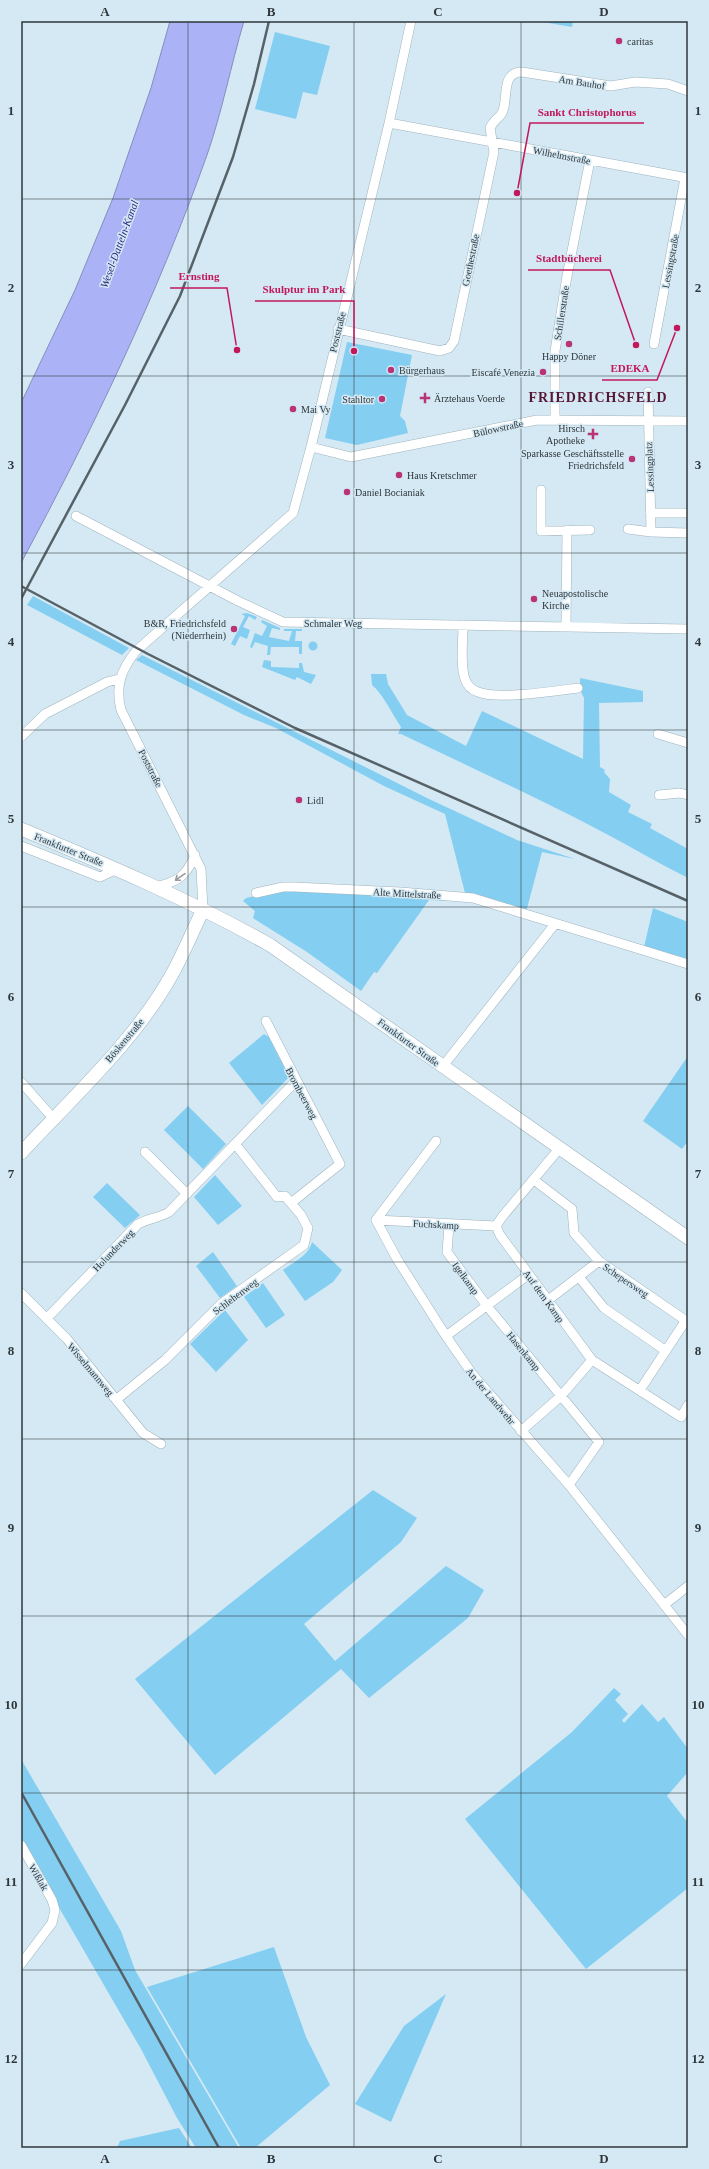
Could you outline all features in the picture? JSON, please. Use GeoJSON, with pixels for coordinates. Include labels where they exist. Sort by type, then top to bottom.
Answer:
{"type":"FeatureCollection","features":[{"type":"Feature","properties":{"kind":"main road","name":"Frankfurter Straße"},"geometry":{"type":"LineString","coordinates":[[21,829],[118,869],[203,910],[221,917],[298,963],[559,1149],[688,1238]]}},
{"type":"Feature","properties":{"kind":"main road","name":"Böskenstraße"},"geometry":{"type":"LineString","coordinates":[[21,1153],[143,1019],[171,977],[203,910]]}},
{"type":"Feature","properties":{"kind":"street","name":"Poststraße"},"geometry":{"type":"LineString","coordinates":[[203,910],[201,869],[121,710],[118,698],[119,679],[124,665],[136,651],[292,513],[311,447],[411,21]]}},
{"type":"Feature","properties":{"kind":"street","name":"Goethestraße"},"geometry":{"type":"LineString","coordinates":[[338,329],[440,351],[449,348],[454,342],[494,152],[490,128],[502,112],[507,83],[511,76],[516,72],[522,72]]}},
{"type":"Feature","properties":{"kind":"street","name":"Am Bauhof"},"geometry":{"type":"LineString","coordinates":[[522,72],[611,86],[636,82],[668,84],[688,91]]}},
{"type":"Feature","properties":{"kind":"street","name":"Wilhelmstraße"},"geometry":{"type":"LineString","coordinates":[[388,123],[687,178]]}},
{"type":"Feature","properties":{"kind":"street","name":"Schillerstraße"},"geometry":{"type":"LineString","coordinates":[[555,420],[555,351],[567,276],[590,160]]}},
{"type":"Feature","properties":{"kind":"street","name":"Lessingstraße"},"geometry":{"type":"LineString","coordinates":[[654,344],[687,178]]}},
{"type":"Feature","properties":{"kind":"street"},"geometry":{"type":"LineString","coordinates":[[647,422],[648,392]]}},
{"type":"Feature","properties":{"kind":"street","name":"Bülowstraße"},"geometry":{"type":"LineString","coordinates":[[311,447],[351,457],[537,420],[647,422],[688,421]]}},
{"type":"Feature","properties":{"kind":"street","name":"Lessingplatz"},"geometry":{"type":"LineString","coordinates":[[647,422],[651,532]]}},
{"type":"Feature","properties":{"kind":"street"},"geometry":{"type":"LineString","coordinates":[[541,490],[541,531],[590,530]]}},
{"type":"Feature","properties":{"kind":"street"},"geometry":{"type":"LineString","coordinates":[[650,513],[688,513]]}},
{"type":"Feature","properties":{"kind":"street"},"geometry":{"type":"LineString","coordinates":[[76,516],[211,586]]}},
{"type":"Feature","properties":{"kind":"street"},"geometry":{"type":"LineString","coordinates":[[628,529],[651,532],[688,532]]}},
{"type":"Feature","properties":{"kind":"street"},"geometry":{"type":"LineString","coordinates":[[566,625],[567,530]]}},
{"type":"Feature","properties":{"kind":"street","name":"Schmaler Weg"},"geometry":{"type":"LineString","coordinates":[[211,586],[283,622],[566,625],[688,629]]}},
{"type":"Feature","properties":{"kind":"street"},"geometry":{"type":"LineString","coordinates":[[463,624],[463,674],[470,687],[476,692],[505,694],[537,693],[578,688]]}},
{"type":"Feature","properties":{"kind":"street"},"geometry":{"type":"LineString","coordinates":[[21,736],[45,714],[107,682],[119,679]]}},
{"type":"Feature","properties":{"kind":"street"},"geometry":{"type":"LineString","coordinates":[[658,734],[688,743]]}},
{"type":"Feature","properties":{"kind":"street"},"geometry":{"type":"LineString","coordinates":[[659,795],[680,793],[688,795]]}},
{"type":"Feature","properties":{"kind":"street","name":"Frankfurter Straße"},"geometry":{"type":"LineString","coordinates":[[21,846],[100,877],[118,869]]}},
{"type":"Feature","properties":{"kind":"street"},"geometry":{"type":"LineString","coordinates":[[154,887],[169,884],[179,879],[187,872],[195,855]]}},
{"type":"Feature","properties":{"kind":"street","name":"Alte Mittelstraße"},"geometry":{"type":"LineString","coordinates":[[256,893],[283,887],[294,887],[473,898],[688,964]]}},
{"type":"Feature","properties":{"kind":"street"},"geometry":{"type":"LineString","coordinates":[[443,1066],[555,924]]}},
{"type":"Feature","properties":{"kind":"street","name":"Brombeerweg"},"geometry":{"type":"LineString","coordinates":[[266,1021],[340,1164],[291,1204]]}},
{"type":"Feature","properties":{"kind":"street","name":"Holunderweg"},"geometry":{"type":"LineString","coordinates":[[47,1318],[138,1224],[149,1218],[160,1217],[169,1212],[236,1145],[296,1081]]}},
{"type":"Feature","properties":{"kind":"street"},"geometry":{"type":"LineString","coordinates":[[21,1082],[54,1118]]}},
{"type":"Feature","properties":{"kind":"street"},"geometry":{"type":"LineString","coordinates":[[376,1220],[436,1141]]}},
{"type":"Feature","properties":{"kind":"street","name":"Schlehenweg"},"geometry":{"type":"LineString","coordinates":[[116,1399],[164,1360],[221,1304],[304,1245],[308,1228],[284,1196],[277,1197],[236,1145]]}},
{"type":"Feature","properties":{"kind":"street"},"geometry":{"type":"LineString","coordinates":[[496,1226],[559,1149]]}},
{"type":"Feature","properties":{"kind":"street"},"geometry":{"type":"LineString","coordinates":[[145,1152],[187,1194]]}},
{"type":"Feature","properties":{"kind":"street"},"geometry":{"type":"LineString","coordinates":[[534,1180],[572,1209],[574,1233],[599,1261]]}},
{"type":"Feature","properties":{"kind":"street","name":"Fuchskamp"},"geometry":{"type":"LineString","coordinates":[[376,1220],[449,1225],[496,1226]]}},
{"type":"Feature","properties":{"kind":"street","name":"An der Landwehr"},"geometry":{"type":"LineString","coordinates":[[376,1220],[397,1259],[473,1376],[569,1485],[688,1635]]}},
{"type":"Feature","properties":{"kind":"street","name":"Igelkamp"},"geometry":{"type":"LineString","coordinates":[[449,1225],[447,1252],[487,1306]]}},
{"type":"Feature","properties":{"kind":"street","name":"Auf dem Kamp"},"geometry":{"type":"LineString","coordinates":[[496,1226],[500,1235],[528,1275],[592,1360],[681,1417],[688,1405]]}},
{"type":"Feature","properties":{"kind":"street","name":"Schepersweg"},"geometry":{"type":"LineString","coordinates":[[547,1301],[599,1261],[687,1321]]}},
{"type":"Feature","properties":{"kind":"street"},"geometry":{"type":"LineString","coordinates":[[446,1336],[528,1275]]}},
{"type":"Feature","properties":{"kind":"street"},"geometry":{"type":"LineString","coordinates":[[579,1277],[604,1308],[666,1351]]}},
{"type":"Feature","properties":{"kind":"street","name":"Wisselmannweg"},"geometry":{"type":"LineString","coordinates":[[21,1293],[47,1318],[143,1433],[161,1444]]}},
{"type":"Feature","properties":{"kind":"street","name":"Hasenkamp"},"geometry":{"type":"LineString","coordinates":[[487,1306],[599,1442],[569,1485]]}},
{"type":"Feature","properties":{"kind":"street"},"geometry":{"type":"LineString","coordinates":[[640,1390],[687,1321]]}},
{"type":"Feature","properties":{"kind":"street"},"geometry":{"type":"LineString","coordinates":[[521,1432],[561,1396],[592,1360]]}},
{"type":"Feature","properties":{"kind":"street"},"geometry":{"type":"LineString","coordinates":[[664,1605],[688,1586]]}},
{"type":"Feature","properties":{"kind":"street","name":"Wißlak"},"geometry":{"type":"LineString","coordinates":[[21,1846],[52,1900],[55,1910],[52,1924],[21,1964]]}},
{"type":"Feature","properties":{"kind":"shaded area"},"geometry":{"type":"Polygon","coordinates":[[[537,21],[573,21],[572,27],[537,21]]]}},
{"type":"Feature","properties":{"kind":"shaded area"},"geometry":{"type":"Polygon","coordinates":[[[275,32],[330,46],[317,95],[303,92],[296,119],[255,109],[275,32]]]}},
{"type":"Feature","properties":{"kind":"shaded area"},"geometry":{"type":"Polygon","coordinates":[[[347,342],[412,355],[400,416],[405,421],[408,433],[357,445],[325,438],[347,342]]]}},
{"type":"Feature","properties":{"kind":"shaded area"},"geometry":{"type":"Polygon","coordinates":[[[33,596],[129,648],[122,655],[27,605],[33,596]]]}},
{"type":"Feature","properties":{"kind":"shaded area"},"geometry":{"type":"Polygon","coordinates":[[[247,613],[257,617],[255,620],[249,616],[243,627],[250,630],[247,639],[240,636],[235,646],[231,644],[245,616],[241,614],[247,613]]]}},
{"type":"Feature","properties":{"kind":"shaded area"},"geometry":{"type":"Polygon","coordinates":[[[262,620],[280,628],[280,630],[272,628],[269,637],[289,641],[292,631],[284,631],[284,629],[302,629],[302,631],[296,631],[295,641],[302,641],[302,654],[299,654],[299,647],[271,647],[270,655],[267,655],[268,646],[255,642],[252,648],[250,647],[255,633],[262,636],[267,626],[261,622],[262,620]]]}},
{"type":"Feature","properties":{"kind":"shaded area"},"geometry":{"type":"Polygon","coordinates":[[[311,642],[315,642],[317,646],[315,650],[311,650],[309,648],[309,644],[311,642]]]}},
{"type":"Feature","properties":{"kind":"shaded area"},"geometry":{"type":"Polygon","coordinates":[[[142,655],[429,799],[517,840],[575,859],[542,852],[526,912],[465,893],[445,814],[384,786],[276,728],[244,715],[136,660],[142,655]]]}},
{"type":"Feature","properties":{"kind":"shaded area"},"geometry":{"type":"Polygon","coordinates":[[[264,660],[271,661],[271,667],[299,668],[299,663],[302,663],[304,672],[316,675],[311,684],[297,677],[295,680],[262,667],[264,660]]]}},
{"type":"Feature","properties":{"kind":"shaded area"},"geometry":{"type":"Polygon","coordinates":[[[371,674],[386,674],[388,684],[407,715],[466,746],[482,711],[583,759],[584,698],[580,690],[580,678],[643,691],[643,702],[599,703],[600,767],[605,770],[604,772],[610,779],[609,792],[631,805],[628,812],[652,824],[650,828],[688,849],[688,878],[607,834],[547,804],[401,734],[398,734],[401,727],[384,699],[372,685],[371,674]]]}},
{"type":"Feature","properties":{"kind":"shaded area"},"geometry":{"type":"Polygon","coordinates":[[[281,890],[326,891],[461,901],[429,900],[377,973],[374,972],[361,991],[307,952],[253,918],[255,911],[243,901],[246,898],[281,890]]]}},
{"type":"Feature","properties":{"kind":"shaded area"},"geometry":{"type":"Polygon","coordinates":[[[653,908],[688,922],[688,960],[644,947],[653,908]]]}},
{"type":"Feature","properties":{"kind":"shaded area"},"geometry":{"type":"Polygon","coordinates":[[[264,1034],[269,1037],[289,1077],[262,1105],[229,1063],[264,1034]]]}},
{"type":"Feature","properties":{"kind":"shaded area"},"geometry":{"type":"Polygon","coordinates":[[[688,1056],[688,1141],[682,1149],[643,1121],[688,1056]]]}},
{"type":"Feature","properties":{"kind":"shaded area"},"geometry":{"type":"Polygon","coordinates":[[[188,1106],[226,1144],[203,1169],[164,1130],[188,1106]]]}},
{"type":"Feature","properties":{"kind":"shaded area"},"geometry":{"type":"Polygon","coordinates":[[[215,1175],[242,1206],[218,1225],[194,1197],[215,1175]]]}},
{"type":"Feature","properties":{"kind":"shaded area"},"geometry":{"type":"Polygon","coordinates":[[[107,1183],[140,1215],[125,1228],[93,1197],[107,1183]]]}},
{"type":"Feature","properties":{"kind":"shaded area"},"geometry":{"type":"Polygon","coordinates":[[[312,1242],[342,1270],[333,1282],[305,1301],[283,1270],[308,1251],[312,1242]]]}},
{"type":"Feature","properties":{"kind":"shaded area"},"geometry":{"type":"Polygon","coordinates":[[[213,1252],[237,1286],[220,1298],[196,1266],[213,1252]]]}},
{"type":"Feature","properties":{"kind":"shaded area"},"geometry":{"type":"Polygon","coordinates":[[[263,1283],[285,1315],[266,1328],[244,1297],[263,1283]]]}},
{"type":"Feature","properties":{"kind":"shaded area"},"geometry":{"type":"Polygon","coordinates":[[[225,1310],[248,1340],[216,1372],[190,1344],[225,1310]]]}},
{"type":"Feature","properties":{"kind":"shaded area"},"geometry":{"type":"Polygon","coordinates":[[[373,1490],[417,1518],[401,1542],[304,1624],[335,1661],[446,1566],[484,1590],[468,1618],[369,1698],[341,1669],[215,1775],[135,1679],[373,1490]]]}},
{"type":"Feature","properties":{"kind":"shaded area"},"geometry":{"type":"Polygon","coordinates":[[[614,1688],[621,1694],[615,1700],[628,1714],[622,1720],[624,1723],[642,1704],[658,1722],[664,1717],[688,1749],[688,1772],[667,1796],[688,1823],[688,1888],[586,1969],[465,1819],[572,1732],[614,1688]]]}},
{"type":"Feature","properties":{"kind":"shaded area"},"geometry":{"type":"Polygon","coordinates":[[[21,1759],[121,1931],[135,1970],[239,2148],[196,2148],[177,2118],[141,2049],[21,1842],[21,1759]]]}},
{"type":"Feature","properties":{"kind":"shaded area"},"geometry":{"type":"Polygon","coordinates":[[[274,1947],[306,2037],[330,2085],[255,2148],[241,2148],[147,1987],[274,1947]]]}},
{"type":"Feature","properties":{"kind":"shaded area"},"geometry":{"type":"Polygon","coordinates":[[[446,1994],[391,2122],[355,2104],[404,2026],[446,1994]]]}},
{"type":"Feature","properties":{"kind":"shaded area"},"geometry":{"type":"Polygon","coordinates":[[[179,2128],[192,2148],[117,2148],[120,2141],[179,2128]]]}},
{"type":"Feature","properties":{"kind":"water","name":"Wesel-Datteln-Kanal"},"geometry":{"type":"Polygon","coordinates":[[[170,21],[244,21],[207,155],[167,260],[98,413],[21,563],[21,403],[75,290],[113,198],[151,88],[170,21]]]}},
{"type":"Feature","properties":{"kind":"railway"},"geometry":{"type":"LineString","coordinates":[[21,599],[125,405],[180,296],[233,157],[254,84],[269,21]]}},
{"type":"Feature","properties":{"kind":"railway"},"geometry":{"type":"LineString","coordinates":[[21,586],[148,654],[295,728],[688,901]]}},
{"type":"Feature","properties":{"kind":"railway"},"geometry":{"type":"LineString","coordinates":[[21,1792],[219,2148]]}},
{"type":"Feature","properties":{"kind":"place","name":"caritas"},"geometry":{"type":"Point","coordinates":[619,41]}},
{"type":"Feature","properties":{"kind":"place","name":"Sankt Christophorus"},"geometry":{"type":"Point","coordinates":[517,193]}},
{"type":"Feature","properties":{"kind":"place","name":"EDEKA"},"geometry":{"type":"Point","coordinates":[677,328]}},
{"type":"Feature","properties":{"kind":"place","name":"Happy Döner"},"geometry":{"type":"Point","coordinates":[569,344]}},
{"type":"Feature","properties":{"kind":"place","name":"Stadtbücherei"},"geometry":{"type":"Point","coordinates":[636,345]}},
{"type":"Feature","properties":{"kind":"place","name":"Ernsting"},"geometry":{"type":"Point","coordinates":[237,350]}},
{"type":"Feature","properties":{"kind":"place","name":"Skulptur im Park"},"geometry":{"type":"Point","coordinates":[354,351]}},
{"type":"Feature","properties":{"kind":"place","name":"Bürgerhaus"},"geometry":{"type":"Point","coordinates":[391,370]}},
{"type":"Feature","properties":{"kind":"place","name":"Eiscafé Venezia"},"geometry":{"type":"Point","coordinates":[543,372]}},
{"type":"Feature","properties":{"kind":"place","name":"Ärztehaus Voerde"},"geometry":{"type":"Point","coordinates":[425,398]}},
{"type":"Feature","properties":{"kind":"place","name":"Stahltor"},"geometry":{"type":"Point","coordinates":[382,399]}},
{"type":"Feature","properties":{"kind":"place","name":"Mai Vy"},"geometry":{"type":"Point","coordinates":[293,409]}},
{"type":"Feature","properties":{"kind":"place","name":"Hirsch Apotheke"},"geometry":{"type":"Point","coordinates":[593,434]}},
{"type":"Feature","properties":{"kind":"place","name":"Sparkasse Geschäftsstelle Friedrichsfeld"},"geometry":{"type":"Point","coordinates":[632,459]}},
{"type":"Feature","properties":{"kind":"place","name":"Haus Kretschmer"},"geometry":{"type":"Point","coordinates":[399,475]}},
{"type":"Feature","properties":{"kind":"place","name":"Daniel Bocianiak"},"geometry":{"type":"Point","coordinates":[347,492]}},
{"type":"Feature","properties":{"kind":"place","name":"Neuapostolische Kirche"},"geometry":{"type":"Point","coordinates":[534,599]}},
{"type":"Feature","properties":{"kind":"place","name":"B&R, Friedrichsfeld (Niederrhein)"},"geometry":{"type":"Point","coordinates":[234,629]}},
{"type":"Feature","properties":{"kind":"place","name":"Lidl"},"geometry":{"type":"Point","coordinates":[299,800]}},
{"type":"Feature","properties":{"kind":"district","name":"FRIEDRICHSFELD"},"geometry":{"type":"Point","coordinates":[598,397]}}]}
